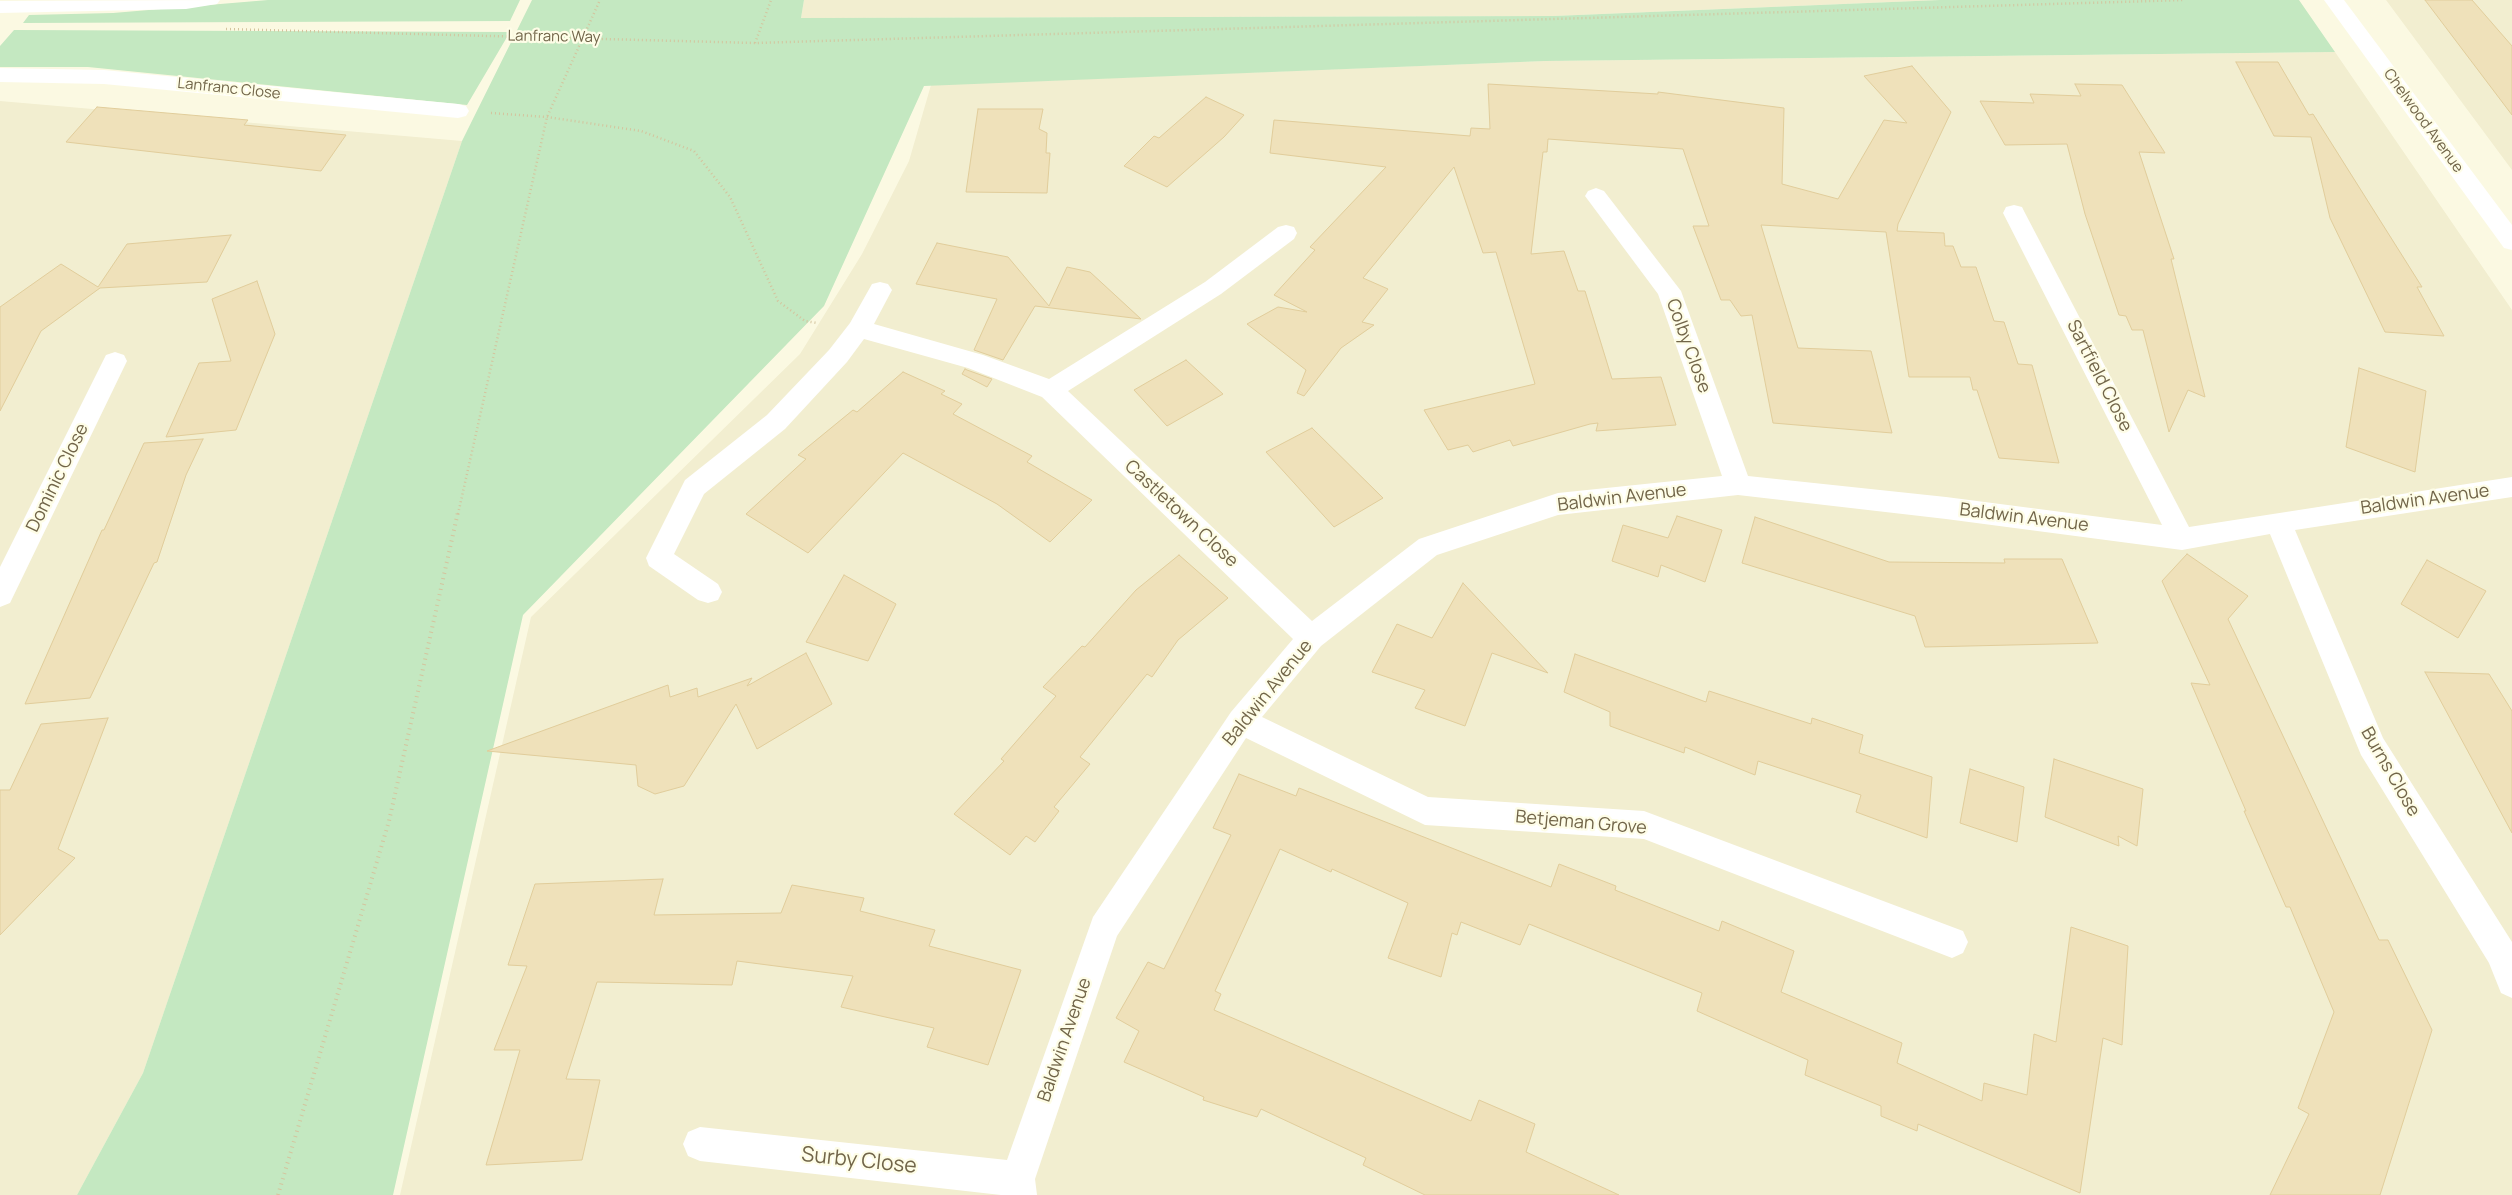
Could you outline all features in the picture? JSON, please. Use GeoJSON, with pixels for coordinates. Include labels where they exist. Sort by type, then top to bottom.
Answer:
{"type":"FeatureCollection","features":[{"type":"Feature","properties":{"kind":"street"},"geometry":{"type":"LineString","coordinates":[[0,7],[186,3],[210,0]]}},
{"type":"Feature","properties":{"kind":"street","name":"Chelwood Avenue"},"geometry":{"type":"LineString","coordinates":[[2334,0],[2512,242]]}},
{"type":"Feature","properties":{"kind":"street","name":"Lanfranc Close"},"geometry":{"type":"LineString","coordinates":[[0,75],[104,77],[458,111]]}},
{"type":"Feature","properties":{"kind":"street","name":"Colby Close"},"geometry":{"type":"LineString","coordinates":[[1596,196],[1669,291],[1738,485]]}},
{"type":"Feature","properties":{"kind":"street","name":"Sartfield Close"},"geometry":{"type":"LineString","coordinates":[[2014,213],[2182,539]]}},
{"type":"Feature","properties":{"kind":"street"},"geometry":{"type":"LineString","coordinates":[[1051,390],[1213,288],[1286,232]]}},
{"type":"Feature","properties":{"kind":"street"},"geometry":{"type":"LineString","coordinates":[[708,592],[659,558],[694,487],[776,422],[838,356],[859,329],[880,290]]}},
{"type":"Feature","properties":{"kind":"street","name":"Castletown Close"},"geometry":{"type":"LineString","coordinates":[[859,329],[974,361],[1051,390],[1311,638]]}},
{"type":"Feature","properties":{"kind":"street","name":"Dominic Close"},"geometry":{"type":"LineString","coordinates":[[0,595],[7,569],[115,361]]}},
{"type":"Feature","properties":{"kind":"street","name":"Baldwin Avenue"},"geometry":{"type":"LineString","coordinates":[[1019,1187],[1104,928],[1241,720],[1311,638],[1428,547],[1558,504],[1738,485],[1946,508],[2182,539],[2278,522],[2512,487]]}},
{"type":"Feature","properties":{"kind":"street","name":"Burns Close"},"geometry":{"type":"LineString","coordinates":[[2278,522],[2371,746],[2502,955],[2512,982]]}},
{"type":"Feature","properties":{"kind":"street","name":"Betjeman Grove"},"geometry":{"type":"LineString","coordinates":[[1241,720],[1425,812],[1644,825],[1952,942]]}},
{"type":"Feature","properties":{"kind":"street","name":"Surby Close"},"geometry":{"type":"LineString","coordinates":[[700,1144],[1019,1187]]}},
{"type":"Feature","properties":{"kind":"path"},"geometry":{"type":"LineString","coordinates":[[278,1195],[389,821],[548,117],[600,0]]}},
{"type":"Feature","properties":{"kind":"path"},"geometry":{"type":"LineString","coordinates":[[755,43],[771,0]]}},
{"type":"Feature","properties":{"kind":"path","name":"Lanfranc Way"},"geometry":{"type":"LineString","coordinates":[[217,29],[755,43],[2185,0]]}},
{"type":"Feature","properties":{"kind":"path"},"geometry":{"type":"LineString","coordinates":[[458,111],[548,117],[641,131],[694,151],[730,197],[778,301],[804,321],[859,329]]}},
{"type":"Feature","properties":{"kind":"shaded area"},"geometry":{"type":"Polygon","coordinates":[[[804,0],[1940,0],[1554,16],[801,18],[804,0]]]}},
{"type":"Feature","properties":{"kind":"shaded area"},"geometry":{"type":"Polygon","coordinates":[[[2386,0],[2512,0],[2512,170],[2386,0]]]}},
{"type":"Feature","properties":{"kind":"shaded area"},"geometry":{"type":"Polygon","coordinates":[[[2335,52],[2512,310],[2512,1195],[400,1195],[531,617],[800,354],[862,254],[909,161],[931,85],[1545,61],[2335,52]]]}},
{"type":"Feature","properties":{"kind":"shaded area"},"geometry":{"type":"Polygon","coordinates":[[[0,101],[462,141],[143,1073],[77,1195],[0,1195],[0,101]]]}},
{"type":"Feature","properties":{"kind":"green space"},"geometry":{"type":"Polygon","coordinates":[[[268,0],[520,0],[510,21],[23,23],[29,15],[113,13],[268,0]]]}},
{"type":"Feature","properties":{"kind":"green space"},"geometry":{"type":"Polygon","coordinates":[[[532,0],[804,0],[801,18],[1554,16],[1940,0],[2299,0],[2335,52],[1545,61],[924,86],[824,306],[523,615],[393,1195],[77,1195],[143,1073],[462,141],[532,0]]]}},
{"type":"Feature","properties":{"kind":"green space"},"geometry":{"type":"Polygon","coordinates":[[[14,30],[510,32],[467,105],[88,67],[0,67],[0,46],[14,30]]]}},
{"type":"Feature","properties":{"kind":"building"},"geometry":{"type":"Polygon","coordinates":[[[2425,0],[2472,0],[2512,46],[2512,115],[2425,0]]]}},
{"type":"Feature","properties":{"kind":"building"},"geometry":{"type":"Polygon","coordinates":[[[2236,62],[2278,62],[2309,115],[2313,114],[2422,287],[2417,287],[2444,336],[2385,332],[2330,218],[2311,137],[2274,136],[2236,62]]]}},
{"type":"Feature","properties":{"kind":"building"},"geometry":{"type":"Polygon","coordinates":[[[1912,66],[1951,112],[1898,224],[1897,231],[1944,233],[1945,246],[1953,246],[1961,267],[1976,267],[1994,321],[2004,322],[2018,364],[2032,365],[2059,463],[1999,458],[1977,390],[1973,390],[1970,377],[1909,377],[1886,232],[1761,225],[1798,348],[1871,351],[1892,433],[1773,423],[1752,315],[1741,316],[1730,300],[1721,300],[1693,226],[1709,226],[1683,149],[1548,139],[1547,152],[1543,152],[1531,254],[1564,251],[1578,291],[1585,291],[1612,379],[1661,377],[1676,425],[1596,431],[1598,423],[1513,446],[1510,440],[1473,452],[1468,445],[1448,450],[1424,410],[1535,384],[1496,252],[1483,253],[1454,167],[1363,278],[1388,289],[1362,322],[1374,325],[1341,348],[1304,396],[1297,393],[1306,370],[1247,324],[1278,307],[1307,312],[1274,295],[1315,250],[1310,247],[1386,167],[1270,153],[1274,120],[1470,136],[1471,128],[1490,129],[1488,84],[1658,94],[1658,92],[1784,108],[1782,184],[1838,199],[1884,120],[1907,123],[1864,76],[1912,66]]]}},
{"type":"Feature","properties":{"kind":"building"},"geometry":{"type":"Polygon","coordinates":[[[2075,84],[2122,85],[2165,153],[2139,152],[2174,259],[2171,259],[2205,397],[2188,390],[2169,432],[2143,330],[2132,330],[2126,316],[2119,315],[2085,214],[2067,144],[2005,145],[1980,101],[2034,103],[2030,94],[2081,96],[2075,84]]]}},
{"type":"Feature","properties":{"kind":"building"},"geometry":{"type":"Polygon","coordinates":[[[1206,97],[1244,115],[1224,137],[1167,187],[1124,166],[1154,136],[1159,138],[1206,97]]]}},
{"type":"Feature","properties":{"kind":"building"},"geometry":{"type":"Polygon","coordinates":[[[97,107],[248,120],[244,125],[346,135],[321,171],[66,142],[97,107]]]}},
{"type":"Feature","properties":{"kind":"building"},"geometry":{"type":"Polygon","coordinates":[[[978,109],[1043,109],[1039,129],[1047,133],[1046,153],[1050,153],[1047,193],[966,192],[978,109]]]}},
{"type":"Feature","properties":{"kind":"building"},"geometry":{"type":"Polygon","coordinates":[[[231,235],[207,282],[100,288],[41,331],[0,411],[0,307],[61,264],[98,287],[127,244],[231,235]]]}},
{"type":"Feature","properties":{"kind":"building"},"geometry":{"type":"Polygon","coordinates":[[[937,243],[1008,257],[1049,306],[1067,267],[1090,272],[1141,319],[1035,306],[1003,360],[974,350],[997,299],[916,284],[937,243]]]}},
{"type":"Feature","properties":{"kind":"building"},"geometry":{"type":"Polygon","coordinates":[[[257,281],[275,334],[236,430],[166,437],[199,363],[231,361],[212,299],[257,281]]]}},
{"type":"Feature","properties":{"kind":"building"},"geometry":{"type":"Polygon","coordinates":[[[1186,360],[1223,394],[1167,426],[1134,390],[1186,360]]]}},
{"type":"Feature","properties":{"kind":"building"},"geometry":{"type":"Polygon","coordinates":[[[2359,368],[2426,391],[2415,472],[2346,447],[2359,368]]]}},
{"type":"Feature","properties":{"kind":"building"},"geometry":{"type":"Polygon","coordinates":[[[965,369],[992,379],[987,387],[962,374],[965,369]]]}},
{"type":"Feature","properties":{"kind":"building"},"geometry":{"type":"Polygon","coordinates":[[[903,372],[945,391],[941,394],[962,404],[953,414],[1032,456],[1027,462],[1092,500],[1050,542],[997,504],[903,453],[808,553],[746,514],[806,459],[798,455],[853,410],[857,412],[903,372]]]}},
{"type":"Feature","properties":{"kind":"building"},"geometry":{"type":"Polygon","coordinates":[[[1312,428],[1383,498],[1334,527],[1266,452],[1312,428]]]}},
{"type":"Feature","properties":{"kind":"building"},"geometry":{"type":"Polygon","coordinates":[[[203,439],[186,475],[157,562],[154,563],[90,698],[25,704],[102,530],[104,530],[144,443],[203,439]]]}},
{"type":"Feature","properties":{"kind":"building"},"geometry":{"type":"Polygon","coordinates":[[[1677,516],[1722,530],[1705,582],[1661,565],[1658,577],[1612,561],[1623,525],[1668,538],[1677,516]]]}},
{"type":"Feature","properties":{"kind":"building"},"geometry":{"type":"Polygon","coordinates":[[[1755,517],[1889,562],[2005,563],[2004,559],[2062,559],[2098,643],[1925,647],[1915,616],[1742,563],[1755,517]]]}},
{"type":"Feature","properties":{"kind":"building"},"geometry":{"type":"Polygon","coordinates":[[[2187,554],[2248,596],[2228,619],[2379,940],[2388,940],[2432,1030],[2380,1195],[2270,1195],[2309,1114],[2298,1108],[2334,1012],[2290,907],[2286,907],[2244,811],[2246,811],[2191,683],[2210,685],[2162,581],[2187,554]]]}},
{"type":"Feature","properties":{"kind":"building"},"geometry":{"type":"Polygon","coordinates":[[[1179,555],[1228,598],[1178,640],[1152,677],[1147,674],[1080,757],[1090,764],[1054,807],[1059,811],[1035,842],[1026,836],[1010,855],[954,814],[1004,761],[1001,759],[1056,696],[1043,687],[1082,646],[1085,647],[1136,590],[1179,555]]]}},
{"type":"Feature","properties":{"kind":"building"},"geometry":{"type":"Polygon","coordinates":[[[2427,560],[2486,591],[2458,638],[2401,604],[2427,560]]]}},
{"type":"Feature","properties":{"kind":"building"},"geometry":{"type":"Polygon","coordinates":[[[844,575],[896,604],[868,661],[806,642],[844,575]]]}},
{"type":"Feature","properties":{"kind":"building"},"geometry":{"type":"Polygon","coordinates":[[[1463,583],[1548,673],[1492,653],[1465,726],[1415,708],[1425,690],[1372,672],[1397,624],[1432,638],[1463,583]]]}},
{"type":"Feature","properties":{"kind":"building"},"geometry":{"type":"Polygon","coordinates":[[[806,653],[832,704],[757,749],[736,704],[684,786],[655,794],[638,786],[636,765],[487,751],[668,685],[670,697],[697,688],[698,697],[752,678],[747,686],[806,653]]]}},
{"type":"Feature","properties":{"kind":"building"},"geometry":{"type":"Polygon","coordinates":[[[1575,654],[1706,702],[1709,691],[1811,724],[1812,718],[1863,735],[1859,753],[1932,777],[1927,838],[1856,812],[1861,795],[1758,761],[1755,775],[1685,747],[1684,753],[1610,726],[1610,712],[1564,692],[1575,654]]]}},
{"type":"Feature","properties":{"kind":"building"},"geometry":{"type":"Polygon","coordinates":[[[2425,672],[2489,674],[2512,711],[2512,833],[2425,672]]]}},
{"type":"Feature","properties":{"kind":"building"},"geometry":{"type":"Polygon","coordinates":[[[108,718],[58,849],[75,858],[0,935],[0,790],[10,790],[41,724],[108,718]]]}},
{"type":"Feature","properties":{"kind":"building"},"geometry":{"type":"Polygon","coordinates":[[[2054,759],[2143,789],[2137,846],[2118,836],[2119,846],[2045,817],[2054,759]]]}},
{"type":"Feature","properties":{"kind":"building"},"geometry":{"type":"Polygon","coordinates":[[[1970,769],[2024,787],[2017,842],[1960,823],[1970,769]]]}},
{"type":"Feature","properties":{"kind":"building"},"geometry":{"type":"Polygon","coordinates":[[[1239,774],[1296,796],[1299,788],[1551,887],[1559,864],[1616,886],[1615,890],[1719,931],[1722,921],[1794,951],[1781,992],[1902,1043],[1897,1063],[1982,1101],[1984,1083],[2027,1095],[2034,1034],[2056,1042],[2071,927],[2128,946],[2122,1045],[2103,1038],[2080,1193],[1918,1124],[1917,1131],[1881,1116],[1881,1106],[1805,1075],[1808,1060],[1697,1011],[1702,993],[1529,924],[1520,945],[1461,922],[1457,935],[1452,933],[1441,977],[1388,958],[1408,903],[1332,869],[1331,872],[1280,849],[1215,991],[1221,994],[1214,1010],[1471,1121],[1479,1100],[1535,1124],[1526,1152],[1619,1195],[1425,1195],[1363,1165],[1366,1158],[1261,1109],[1257,1117],[1203,1100],[1204,1097],[1124,1062],[1139,1031],[1116,1018],[1148,962],[1164,969],[1231,835],[1213,828],[1239,774]]]}},
{"type":"Feature","properties":{"kind":"building"},"geometry":{"type":"Polygon","coordinates":[[[663,879],[654,915],[781,913],[792,885],[864,898],[860,911],[935,930],[929,946],[1021,970],[988,1065],[927,1047],[934,1028],[841,1007],[853,976],[737,961],[732,985],[597,982],[566,1079],[600,1080],[582,1160],[486,1165],[520,1050],[494,1050],[527,966],[508,965],[535,884],[663,879]]]}}]}
